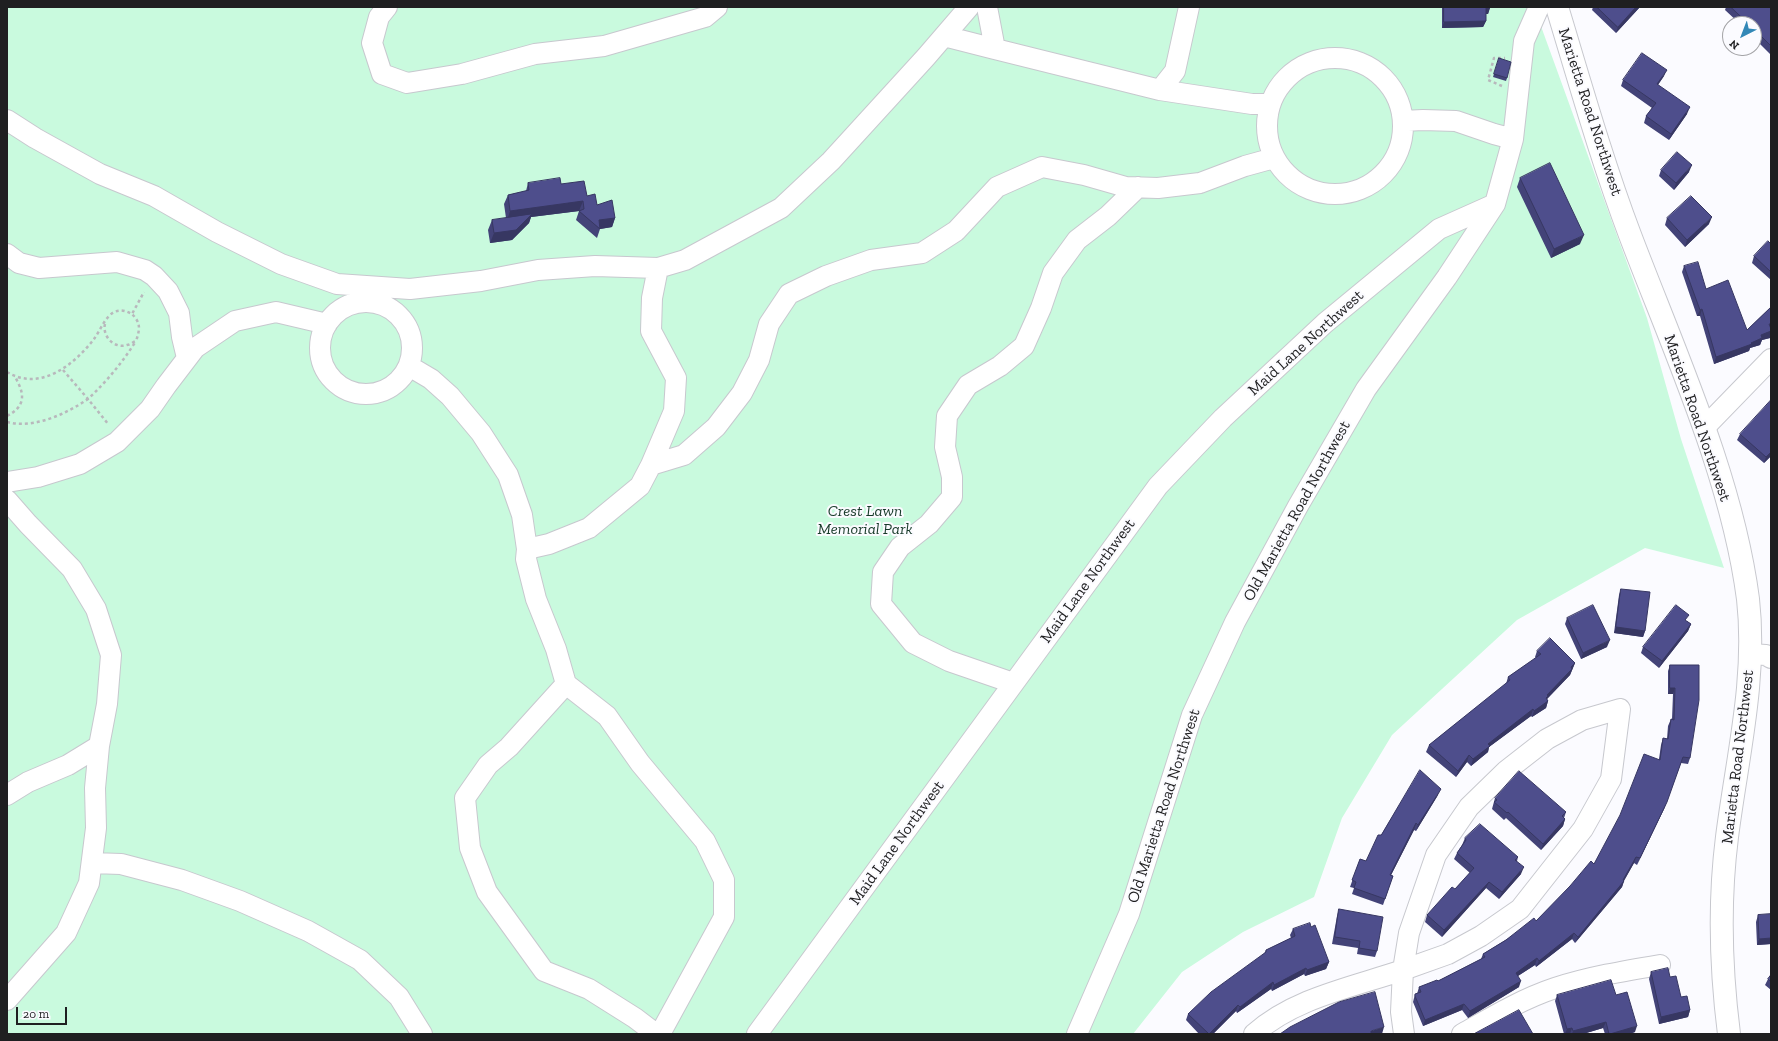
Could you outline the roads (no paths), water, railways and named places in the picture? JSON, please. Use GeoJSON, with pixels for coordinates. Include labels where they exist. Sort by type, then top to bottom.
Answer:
{"type":"FeatureCollection","features":[{"type":"Feature","properties":{"kind":"main road","name":"Marietta Road Northwest"},"geometry":{"type":"LineString","coordinates":[[1557,7],[1583,96],[1628,231],[1704,428],[1739,548],[1748,601],[1761,656],[1747,705],[1726,840],[1722,924],[1729,1034]]}},
{"type":"Feature","properties":{"kind":"street"},"geometry":{"type":"LineString","coordinates":[[387,7],[379,17],[372,43],[382,74],[407,83],[462,74],[536,54],[604,46],[705,17],[717,7]]}},
{"type":"Feature","properties":{"kind":"street"},"geometry":{"type":"LineString","coordinates":[[7,120],[35,138],[100,174],[154,196],[217,232],[281,264],[337,284],[410,289],[481,281],[538,270],[595,266],[658,268],[685,260],[781,208],[831,161],[921,63],[969,7]]}},
{"type":"Feature","properties":{"kind":"street"},"geometry":{"type":"LineString","coordinates":[[987,7],[995,49]]}},
{"type":"Feature","properties":{"kind":"street"},"geometry":{"type":"LineString","coordinates":[[1160,90],[1175,71],[1189,7]]}},
{"type":"Feature","properties":{"kind":"street","name":"Old Marietta Road Northwest"},"geometry":{"type":"LineString","coordinates":[[1076,1034],[1129,914],[1192,715],[1235,622],[1298,506],[1366,389],[1447,277],[1495,204],[1513,138],[1524,42],[1539,7]]}},
{"type":"Feature","properties":{"kind":"street"},"geometry":{"type":"LineString","coordinates":[[944,36],[1160,90],[1252,104],[1269,104]]}},
{"type":"Feature","properties":{"kind":"street"},"geometry":{"type":"LineString","coordinates":[[1319,58],[1354,59],[1384,76],[1400,102],[1403,121],[1404,130],[1397,157],[1385,173],[1366,188],[1352,192],[1328,194],[1315,192],[1293,180],[1274,158],[1267,138],[1269,104],[1288,74],[1319,58]]}},
{"type":"Feature","properties":{"kind":"street"},"geometry":{"type":"LineString","coordinates":[[1403,121],[1456,121],[1494,134],[1513,138]]}},
{"type":"Feature","properties":{"kind":"street"},"geometry":{"type":"LineString","coordinates":[[651,465],[684,454],[716,427],[742,392],[759,360],[769,324],[789,294],[826,276],[871,260],[922,253],[956,231],[997,187],[1042,167],[1084,175],[1126,187],[1158,188],[1200,183],[1245,166],[1274,158]]}},
{"type":"Feature","properties":{"kind":"street"},"geometry":{"type":"LineString","coordinates":[[1013,683],[949,661],[913,643],[881,604],[883,572],[900,547],[930,524],[952,497],[952,477],[945,447],[947,416],[968,385],[1000,366],[1024,346],[1041,308],[1053,273],[1077,240],[1108,216],[1138,187]]}},
{"type":"Feature","properties":{"kind":"street","name":"Maid Lane Northwest"},"geometry":{"type":"LineString","coordinates":[[757,1034],[1158,486],[1223,418],[1325,323],[1439,229],[1495,204]]}},
{"type":"Feature","properties":{"kind":"street"},"geometry":{"type":"LineString","coordinates":[[7,254],[19,263],[39,268],[117,262],[145,270],[154,276],[168,291],[179,313],[182,338],[187,358]]}},
{"type":"Feature","properties":{"kind":"street"},"geometry":{"type":"LineString","coordinates":[[527,549],[549,544],[589,528],[640,486],[651,465],[674,411],[676,378],[651,331],[652,298],[658,268]]}},
{"type":"Feature","properties":{"kind":"street"},"geometry":{"type":"LineString","coordinates":[[363,302],[379,304],[397,313],[407,326],[413,346],[409,366],[400,379],[388,389],[376,393],[360,393],[338,384],[323,363],[321,347],[322,338],[327,324],[332,317],[345,307],[363,302]]}},
{"type":"Feature","properties":{"kind":"street"},"geometry":{"type":"LineString","coordinates":[[7,482],[38,477],[80,464],[117,442],[150,409],[195,348],[234,321],[276,312],[327,324]]}},
{"type":"Feature","properties":{"kind":"street"},"geometry":{"type":"LineString","coordinates":[[1704,428],[1771,359]]}},
{"type":"Feature","properties":{"kind":"street"},"geometry":{"type":"LineString","coordinates":[[409,366],[431,379],[450,396],[485,439],[508,475],[522,515],[527,549],[526,559],[536,599],[556,648],[566,684],[607,716],[640,763],[705,841],[724,880],[724,917],[660,1034]]}},
{"type":"Feature","properties":{"kind":"street"},"geometry":{"type":"LineString","coordinates":[[7,500],[72,569],[96,609],[111,655],[107,704],[99,746],[95,788],[96,828],[89,883],[66,933],[7,1000]]}},
{"type":"Feature","properties":{"kind":"street"},"geometry":{"type":"LineString","coordinates":[[566,684],[509,747],[488,765],[465,798],[470,848],[486,892],[544,971],[589,989],[635,1018],[656,1034]]}},
{"type":"Feature","properties":{"kind":"street"},"geometry":{"type":"LineString","coordinates":[[1254,1034],[1262,1027],[1306,1002],[1403,970],[1448,954],[1481,936],[1520,909],[1583,829],[1611,779],[1620,709],[1582,720],[1547,739],[1506,771],[1469,807],[1436,855],[1409,933],[1403,970],[1401,1012],[1404,1034]]}},
{"type":"Feature","properties":{"kind":"street"},"geometry":{"type":"LineString","coordinates":[[7,795],[28,782],[68,765],[99,746]]}},
{"type":"Feature","properties":{"kind":"street"},"geometry":{"type":"LineString","coordinates":[[92,863],[121,864],[182,880],[240,901],[308,931],[360,960],[398,997],[422,1034]]}},
{"type":"Feature","properties":{"kind":"street"},"geometry":{"type":"LineString","coordinates":[[1462,1034],[1517,1004],[1555,988],[1605,974],[1660,966]]}},
{"type":"Feature","properties":{"kind":"park label","name":"Crest Lawn Memorial Park"},"geometry":{"type":"Point","coordinates":[865,520]}}]}
